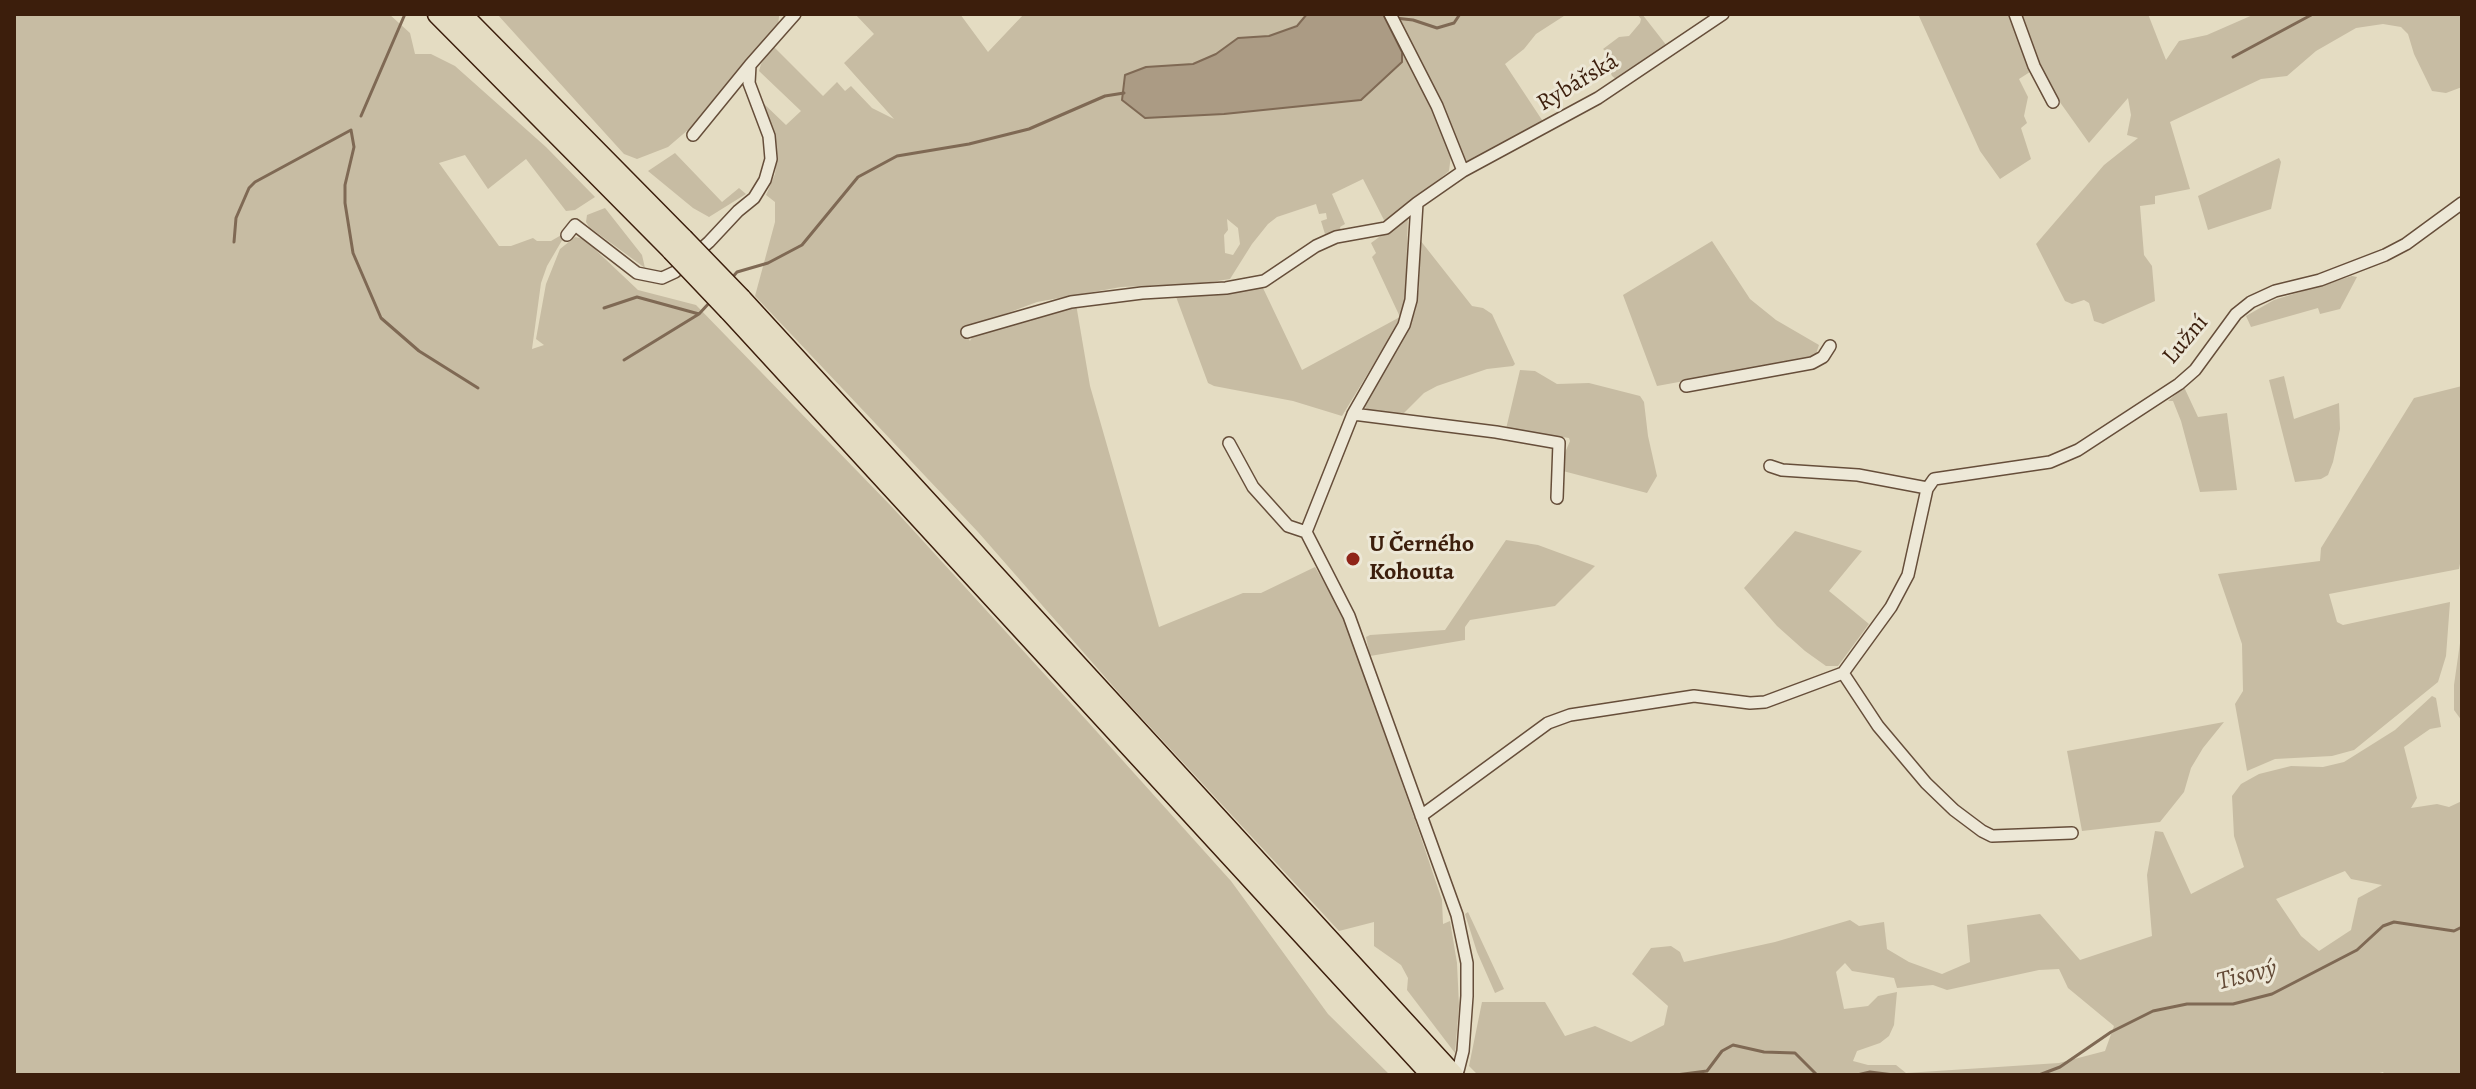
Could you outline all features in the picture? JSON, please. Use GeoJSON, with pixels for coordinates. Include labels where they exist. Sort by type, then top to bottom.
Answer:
{"type":"FeatureCollection","features":[{"type":"Feature","properties":{"kind":"highway"},"geometry":{"type":"LineString","coordinates":[[438,14],[678,245]]}},
{"type":"Feature","properties":{"kind":"highway"},"geometry":{"type":"LineString","coordinates":[[461,14],[735,305],[1373,999],[1455,1075]]}},
{"type":"Feature","properties":{"kind":"highway"},"geometry":{"type":"LineString","coordinates":[[1373,999],[1432,1075]]}},
{"type":"Feature","properties":{"kind":"street"},"geometry":{"type":"LineString","coordinates":[[693,135],[795,14]]}},
{"type":"Feature","properties":{"kind":"street"},"geometry":{"type":"LineString","coordinates":[[1390,14],[1437,106],[1463,171]]}},
{"type":"Feature","properties":{"kind":"street","name":"Rybářská"},"geometry":{"type":"LineString","coordinates":[[967,332],[1071,302],[1142,293],[1226,288],[1264,281],[1316,246],[1336,237],[1386,228],[1448,180],[1598,98],[1723,14]]}},
{"type":"Feature","properties":{"kind":"street"},"geometry":{"type":"LineString","coordinates":[[2015,14],[2034,66],[2053,102]]}},
{"type":"Feature","properties":{"kind":"street"},"geometry":{"type":"LineString","coordinates":[[567,235],[575,225],[637,273],[650,277],[662,278],[688,263],[754,198],[768,170],[771,159],[769,136],[749,83],[750,65]]}},
{"type":"Feature","properties":{"kind":"street"},"geometry":{"type":"LineString","coordinates":[[1306,532],[1353,414],[1404,325],[1411,300],[1417,203]]}},
{"type":"Feature","properties":{"kind":"street","name":"Lužní"},"geometry":{"type":"LineString","coordinates":[[1770,466],[1782,470],[1930,484],[2050,462],[2078,450],[2179,384],[2195,370],[2236,314],[2251,302],[2275,291],[2320,280],[2385,255],[2406,244],[2462,203]]}},
{"type":"Feature","properties":{"kind":"street"},"geometry":{"type":"LineString","coordinates":[[1686,386],[1812,363],[1823,357],[1830,346]]}},
{"type":"Feature","properties":{"kind":"street"},"geometry":{"type":"LineString","coordinates":[[1353,414],[1559,443],[1557,498]]}},
{"type":"Feature","properties":{"kind":"street"},"geometry":{"type":"LineString","coordinates":[[1229,443],[1253,487],[1288,526],[1306,532],[1349,616],[1457,915],[1467,963],[1463,1051],[1455,1075]]}},
{"type":"Feature","properties":{"kind":"street"},"geometry":{"type":"LineString","coordinates":[[1421,816],[1513,747],[1559,719],[1694,696],[1765,702],[1843,673],[1891,607],[1908,575],[1930,484]]}},
{"type":"Feature","properties":{"kind":"street"},"geometry":{"type":"LineString","coordinates":[[1843,673],[1867,711],[1914,769],[1954,810],[1982,831],[1992,836],[2072,833]]}},
{"type":"Feature","properties":{"kind":"shaded area"},"geometry":{"type":"Polygon","coordinates":[[[14,14],[389,14],[410,33],[415,54],[431,54],[455,66],[546,147],[595,197],[575,210],[566,211],[526,159],[488,189],[465,155],[439,163],[499,246],[511,246],[533,238],[551,241],[563,234],[541,283],[532,349],[544,345],[536,339],[546,284],[560,249],[575,237],[584,239],[638,290],[696,305],[892,507],[1089,723],[1231,881],[1328,1014],[1390,1075],[14,1075],[14,14]]]}},
{"type":"Feature","properties":{"kind":"shaded area"},"geometry":{"type":"Polygon","coordinates":[[[497,14],[779,14],[779,17],[778,25],[696,123],[668,147],[637,159],[624,154],[497,14]]]}},
{"type":"Feature","properties":{"kind":"shaded area"},"geometry":{"type":"Polygon","coordinates":[[[855,14],[960,14],[988,52],[1024,14],[1307,14],[1297,25],[1269,36],[1238,38],[1216,54],[1192,64],[1146,67],[1145,118],[1224,114],[1361,100],[1402,52],[1383,14],[1567,14],[1536,34],[1524,49],[1505,64],[1544,123],[1467,163],[1447,119],[1439,128],[1443,131],[1451,155],[1449,171],[1391,220],[1384,220],[1363,179],[1332,194],[1345,224],[1340,227],[1341,230],[1325,234],[1321,221],[1327,219],[1326,213],[1319,214],[1316,204],[1277,217],[1252,244],[1230,279],[1198,284],[1121,287],[1037,302],[962,330],[970,341],[973,335],[1076,304],[1090,386],[1159,627],[1243,593],[1261,593],[1315,567],[1342,613],[1442,900],[1443,924],[1450,921],[1457,963],[1459,1006],[1455,1053],[1407,990],[1408,978],[1401,965],[1374,946],[1374,922],[1339,931],[1126,701],[978,532],[755,296],[775,222],[775,202],[766,195],[775,174],[777,157],[774,136],[761,101],[786,125],[801,111],[759,71],[761,64],[773,46],[823,96],[837,82],[845,91],[851,86],[872,108],[894,119],[844,63],[874,34],[855,14]],[[1227,219],[1225,253],[1233,255],[1240,244],[1238,228],[1227,219]]]}},
{"type":"Feature","properties":{"kind":"shaded area"},"geometry":{"type":"Polygon","coordinates":[[[1307,14],[1383,14],[1402,52],[1402,62],[1361,100],[1224,114],[1145,118],[1122,100],[1125,75],[1146,67],[1193,64],[1216,54],[1238,38],[1269,36],[1297,26],[1307,14]]]}},
{"type":"Feature","properties":{"kind":"shaded area"},"geometry":{"type":"Polygon","coordinates":[[[1637,14],[1642,14],[1667,46],[1616,79],[1609,69],[1609,54],[1603,49],[1619,37],[1629,36],[1640,23],[1637,14]]]}},
{"type":"Feature","properties":{"kind":"shaded area"},"geometry":{"type":"Polygon","coordinates":[[[1918,14],[2012,14],[2033,70],[2019,79],[2028,97],[2024,116],[2027,123],[2021,128],[2031,159],[2000,179],[1980,151],[1918,14]]]}},
{"type":"Feature","properties":{"kind":"shaded area"},"geometry":{"type":"Polygon","coordinates":[[[2018,14],[2148,14],[2166,60],[2179,41],[2207,35],[2255,14],[2462,14],[2462,87],[2446,93],[2432,91],[2408,34],[2401,27],[2383,24],[2356,28],[2316,51],[2287,76],[2261,79],[2170,122],[2190,189],[2155,196],[2155,204],[2140,206],[2144,255],[2152,266],[2155,301],[2103,324],[2094,321],[2089,303],[2084,300],[2072,304],[2065,301],[2036,244],[2104,165],[2138,138],[2127,135],[2131,115],[2128,98],[2089,143],[2047,84],[2018,14]]]}},
{"type":"Feature","properties":{"kind":"shaded area"},"geometry":{"type":"Polygon","coordinates":[[[675,153],[722,202],[739,188],[746,194],[709,217],[693,208],[648,171],[675,153]]]}},
{"type":"Feature","properties":{"kind":"shaded area"},"geometry":{"type":"Polygon","coordinates":[[[2279,158],[2281,162],[2271,209],[2208,230],[2198,196],[2279,158]]]}},
{"type":"Feature","properties":{"kind":"shaded area"},"geometry":{"type":"Polygon","coordinates":[[[605,208],[642,255],[645,268],[589,227],[587,215],[605,208]]]}},
{"type":"Feature","properties":{"kind":"shaded area"},"geometry":{"type":"Polygon","coordinates":[[[1408,216],[1405,305],[1401,319],[1342,416],[1293,401],[1208,383],[1175,294],[1263,288],[1302,370],[1400,317],[1372,257],[1376,253],[1371,243],[1408,216]]]}},
{"type":"Feature","properties":{"kind":"shaded area"},"geometry":{"type":"Polygon","coordinates":[[[1420,240],[1472,306],[1492,314],[1515,364],[1487,369],[1437,386],[1424,393],[1402,415],[1368,410],[1364,406],[1415,312],[1420,240]]]}},
{"type":"Feature","properties":{"kind":"shaded area"},"geometry":{"type":"Polygon","coordinates":[[[1712,241],[1750,299],[1776,320],[1819,345],[1815,357],[1657,386],[1623,295],[1712,241]]]}},
{"type":"Feature","properties":{"kind":"shaded area"},"geometry":{"type":"Polygon","coordinates":[[[2357,277],[2340,309],[2320,314],[2318,308],[2251,327],[2246,316],[2274,300],[2357,277]]]}},
{"type":"Feature","properties":{"kind":"shaded area"},"geometry":{"type":"Polygon","coordinates":[[[1520,370],[1535,371],[1557,384],[1589,383],[1640,396],[1644,402],[1657,476],[1647,493],[1563,471],[1569,438],[1506,429],[1520,370]]]}},
{"type":"Feature","properties":{"kind":"shaded area"},"geometry":{"type":"Polygon","coordinates":[[[2284,376],[2294,419],[2339,403],[2340,429],[2333,462],[2328,475],[2321,479],[2295,482],[2269,380],[2284,376]]]}},
{"type":"Feature","properties":{"kind":"shaded area"},"geometry":{"type":"Polygon","coordinates":[[[2462,386],[2462,553],[2459,569],[2329,594],[2337,622],[2343,625],[2450,602],[2446,656],[2438,682],[2354,750],[2332,756],[2275,759],[2247,771],[2235,704],[2243,691],[2242,644],[2218,574],[2320,561],[2321,548],[2414,398],[2462,386]]]}},
{"type":"Feature","properties":{"kind":"shaded area"},"geometry":{"type":"Polygon","coordinates":[[[2184,387],[2198,417],[2227,413],[2237,490],[2200,492],[2181,421],[2173,401],[2168,401],[2184,387]]]}},
{"type":"Feature","properties":{"kind":"shaded area"},"geometry":{"type":"Polygon","coordinates":[[[1795,531],[1862,551],[1829,591],[1869,624],[1838,666],[1826,666],[1805,651],[1777,626],[1744,588],[1795,531]]]}},
{"type":"Feature","properties":{"kind":"shaded area"},"geometry":{"type":"Polygon","coordinates":[[[1506,540],[1538,545],[1595,566],[1555,606],[1470,620],[1465,627],[1465,640],[1370,656],[1366,637],[1370,635],[1445,630],[1506,540]]]}},
{"type":"Feature","properties":{"kind":"shaded area"},"geometry":{"type":"Polygon","coordinates":[[[2462,629],[2462,721],[2454,710],[2454,685],[2462,629]]]}},
{"type":"Feature","properties":{"kind":"shaded area"},"geometry":{"type":"Polygon","coordinates":[[[2432,696],[2436,698],[2441,727],[2430,729],[2404,747],[2417,798],[2411,808],[2437,804],[2449,807],[2462,801],[2462,1075],[2385,1075],[2383,1072],[2372,1075],[1478,1075],[1469,1066],[1482,1002],[1545,1002],[1565,1036],[1595,1026],[1631,1042],[1664,1025],[1668,1006],[1632,974],[1651,948],[1671,946],[1680,952],[1684,962],[1775,942],[1850,920],[1859,926],[1884,922],[1887,949],[1909,962],[1942,974],[1970,962],[1967,925],[2040,914],[2080,960],[2152,936],[2147,875],[2155,831],[2163,832],[2191,894],[2244,867],[2234,836],[2232,796],[2241,784],[2259,774],[2291,766],[2323,767],[2344,762],[2395,730],[2432,696]],[[2345,871],[2276,899],[2301,936],[2319,951],[2351,930],[2358,898],[2382,885],[2351,879],[2345,871]],[[1845,963],[1836,972],[1844,1009],[1868,1006],[1878,996],[1897,992],[1894,1025],[1889,1036],[1880,1043],[1857,1051],[1853,1061],[1868,1065],[1896,1065],[1906,1073],[2059,1063],[2105,1051],[2114,1026],[2068,988],[2059,969],[2039,970],[1947,990],[1933,985],[1897,988],[1894,978],[1852,971],[1845,963]]]}},
{"type":"Feature","properties":{"kind":"shaded area"},"geometry":{"type":"Polygon","coordinates":[[[2224,722],[2191,768],[2184,792],[2160,822],[2082,831],[2067,751],[2224,722]]]}},
{"type":"Feature","properties":{"kind":"shaded area"},"geometry":{"type":"Polygon","coordinates":[[[1468,912],[1504,989],[1495,993],[1477,952],[1465,914],[1468,912]]]}},
{"type":"Feature","properties":{"kind":"waterway"},"geometry":{"type":"LineString","coordinates":[[361,116],[405,14]]}},
{"type":"Feature","properties":{"kind":"waterway"},"geometry":{"type":"LineString","coordinates":[[1395,18],[1437,28],[1454,23],[1460,14]]}},
{"type":"Feature","properties":{"kind":"waterway"},"geometry":{"type":"LineString","coordinates":[[2233,57],[2313,14]]}},
{"type":"Feature","properties":{"kind":"waterway"},"geometry":{"type":"LineString","coordinates":[[731,279],[737,272],[768,263],[802,245],[858,177],[897,156],[969,144],[1029,129],[1105,96],[1124,93]]}},
{"type":"Feature","properties":{"kind":"waterway"},"geometry":{"type":"LineString","coordinates":[[234,242],[236,218],[249,188],[255,182],[351,130],[354,147],[345,185],[345,203],[353,253],[381,318],[419,351],[478,388]]}},
{"type":"Feature","properties":{"kind":"waterway"},"geometry":{"type":"LineString","coordinates":[[604,308],[637,297],[699,314],[710,302]]}},
{"type":"Feature","properties":{"kind":"waterway"},"geometry":{"type":"LineString","coordinates":[[624,360],[699,314]]}},
{"type":"Feature","properties":{"kind":"waterway","name":"Tisový"},"geometry":{"type":"LineString","coordinates":[[2039,1075],[2060,1067],[2111,1032],[2153,1011],[2187,1004],[2233,1004],[2272,994],[2357,950],[2383,926],[2394,922],[2454,931],[2462,927]]}},
{"type":"Feature","properties":{"kind":"waterway","name":"Tisový"},"geometry":{"type":"LineString","coordinates":[[1676,1075],[1707,1071],[1722,1051],[1733,1045],[1764,1052],[1795,1053],[1817,1075]]}},
{"type":"Feature","properties":{"kind":"waterway","name":"Tisový"},"geometry":{"type":"LineString","coordinates":[[1857,1075],[1870,1072],[1894,1075]]}},
{"type":"Feature","properties":{"kind":"place","name":"U Černého Kohouta"},"geometry":{"type":"Point","coordinates":[1353,559]}}]}
